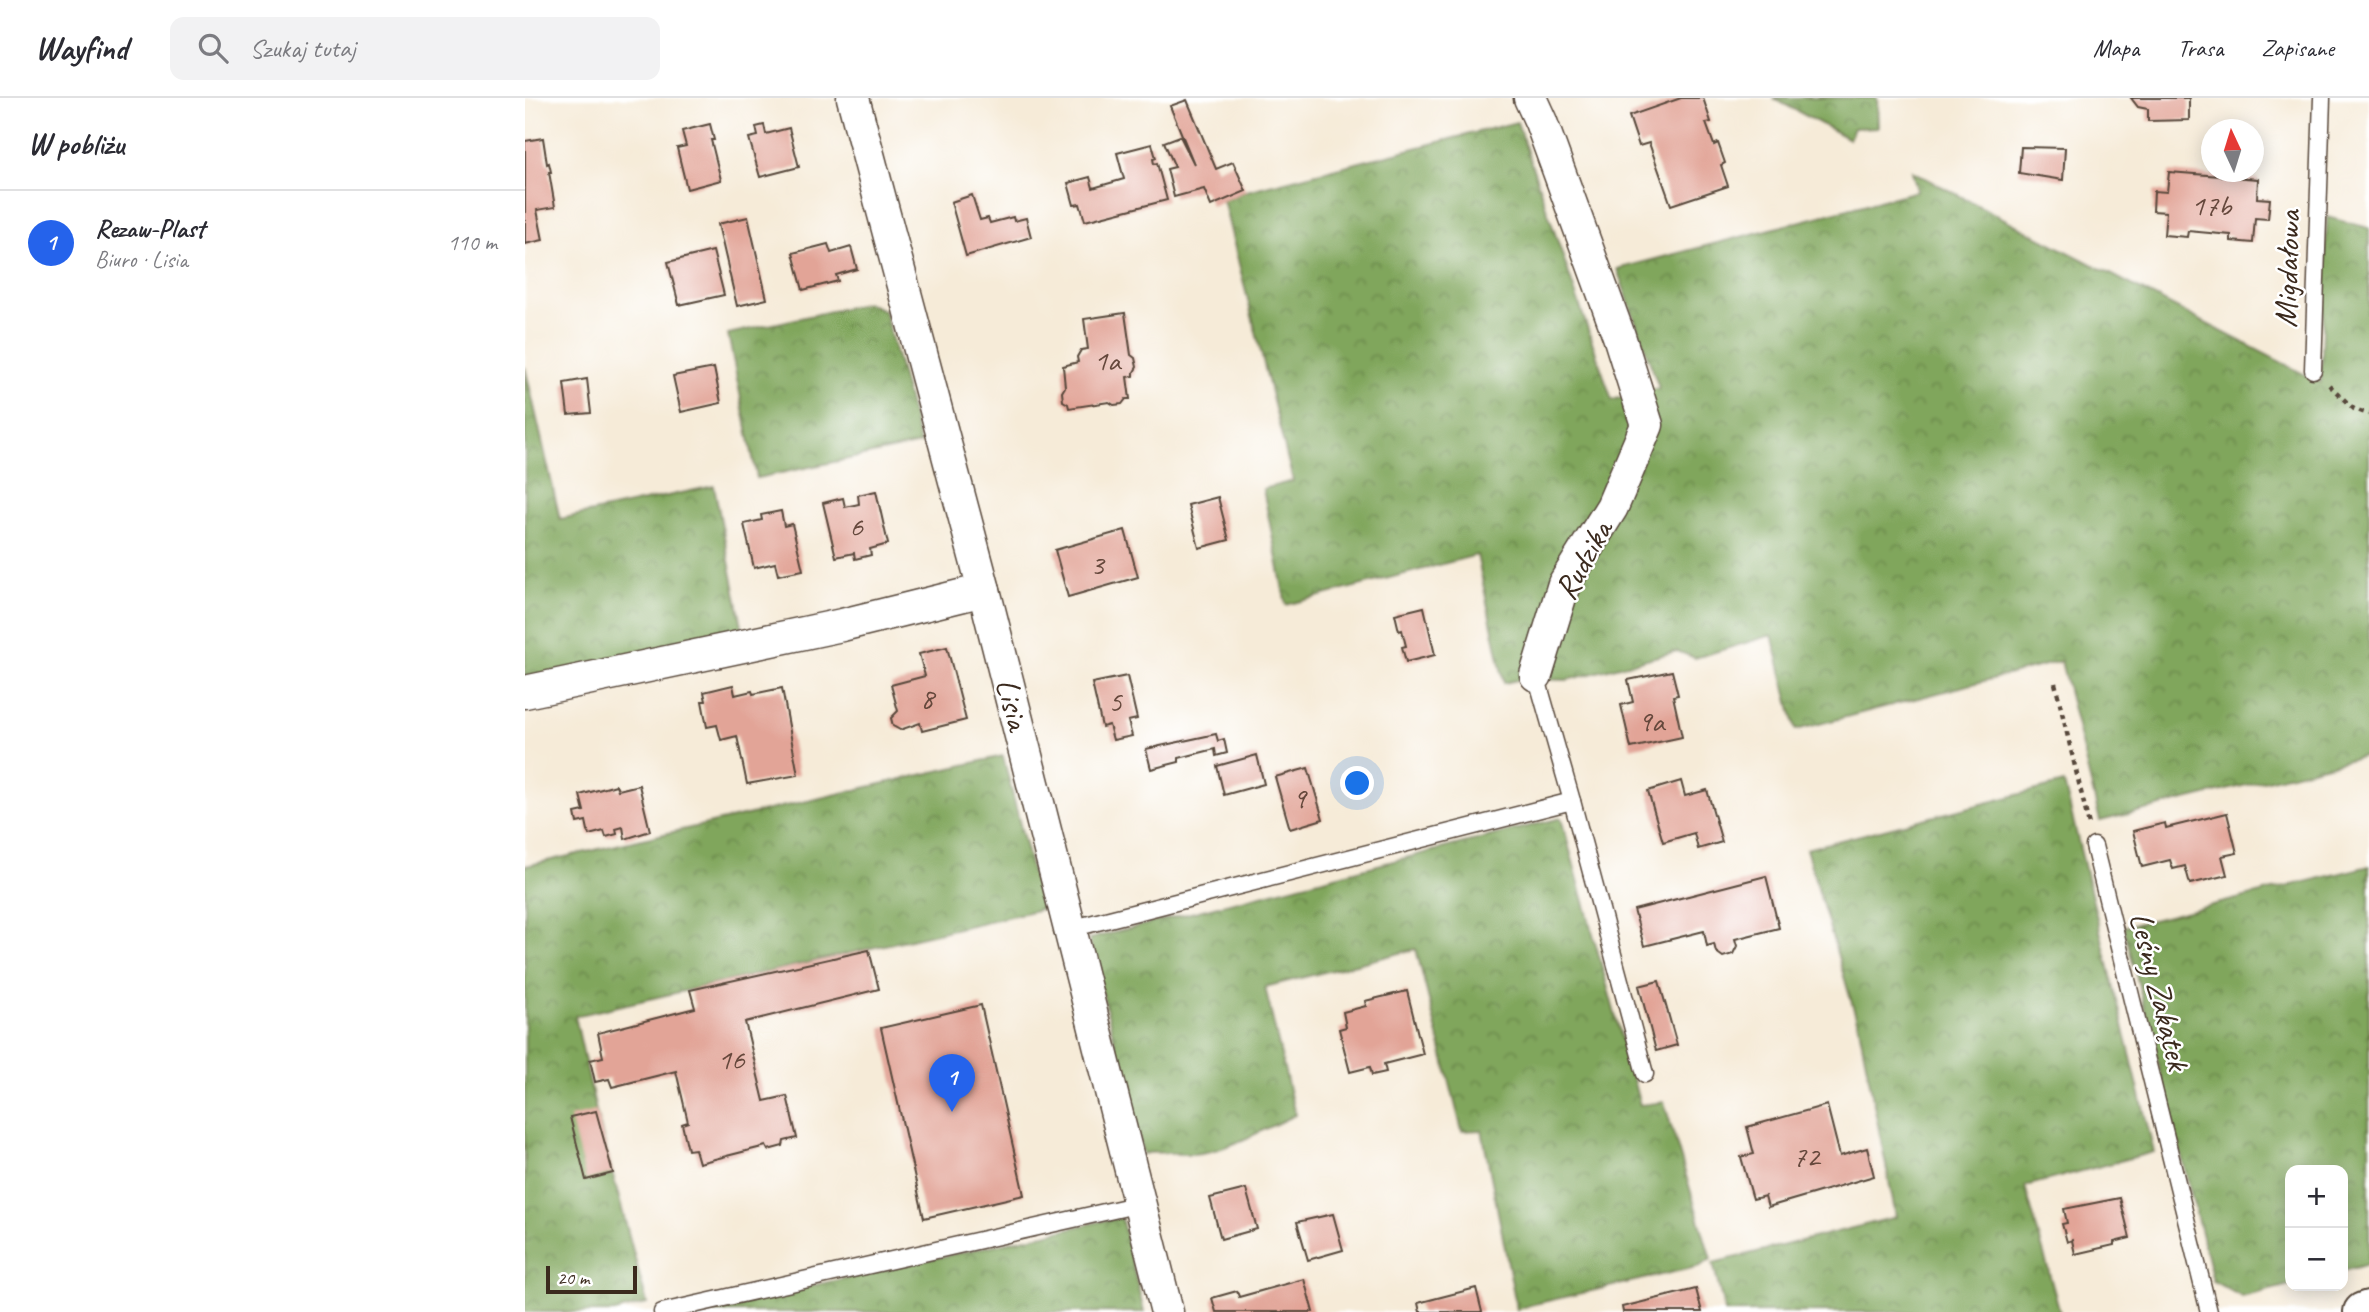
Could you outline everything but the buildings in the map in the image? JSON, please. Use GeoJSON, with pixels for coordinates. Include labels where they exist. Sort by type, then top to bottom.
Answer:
{"type":"FeatureCollection","features":[{"type":"Feature","properties":{"kind":"street","name":"Lisia"},"geometry":{"type":"LineString","coordinates":[[853,98],[984,590],[1167,1312]]}},
{"type":"Feature","properties":{"kind":"street","name":"Rudzika"},"geometry":{"type":"LineString","coordinates":[[1530,98],[1619,336],[1647,425],[1612,507],[1564,584],[1536,676]]}},
{"type":"Feature","properties":{"kind":"street"},"geometry":{"type":"LineString","coordinates":[[525,692],[842,625],[984,590]]}},
{"type":"Feature","properties":{"kind":"street"},"geometry":{"type":"LineString","coordinates":[[2363,1312],[2369,1310]]}},
{"type":"Feature","properties":{"kind":"lane","name":"Migdałowa"},"geometry":{"type":"LineString","coordinates":[[2313,370],[2322,98]]}},
{"type":"Feature","properties":{"kind":"lane","name":"Rudzika"},"geometry":{"type":"LineString","coordinates":[[1536,676],[1645,1074]]}},
{"type":"Feature","properties":{"kind":"lane"},"geometry":{"type":"LineString","coordinates":[[1070,929],[1572,802]]}},
{"type":"Feature","properties":{"kind":"lane","name":"Leśny Zakątek"},"geometry":{"type":"LineString","coordinates":[[2094,846],[2209,1312]]}},
{"type":"Feature","properties":{"kind":"lane"},"geometry":{"type":"LineString","coordinates":[[662,1312],[1140,1204]]}},
{"type":"Feature","properties":{"kind":"path","name":"Migdałowa"},"geometry":{"type":"LineString","coordinates":[[2313,370],[2354,409],[2369,414]]}},
{"type":"Feature","properties":{"kind":"path"},"geometry":{"type":"LineString","coordinates":[[2055,683],[2094,846]]}},
{"type":"Feature","properties":{"kind":"green space"},"geometry":{"type":"Polygon","coordinates":[[[1773,98],[1877,98],[1878,127],[1854,128],[1849,139],[1773,98]]]}},
{"type":"Feature","properties":{"kind":"green space"},"geometry":{"type":"Polygon","coordinates":[[[1517,122],[1612,400],[1659,388],[1617,269],[1917,191],[1912,171],[2321,383],[2327,217],[2369,228],[2369,755],[2100,821],[2061,661],[1796,730],[1772,635],[1695,658],[1677,651],[1567,680],[1522,679],[1504,683],[1477,555],[1286,605],[1263,489],[1293,481],[1223,200],[1246,191],[1517,122]]]}},
{"type":"Feature","properties":{"kind":"green space"},"geometry":{"type":"Polygon","coordinates":[[[867,303],[884,310],[920,444],[757,478],[728,334],[867,303]]]}},
{"type":"Feature","properties":{"kind":"green space"},"geometry":{"type":"Polygon","coordinates":[[[525,367],[560,519],[714,486],[743,631],[525,678],[525,367]]]}},
{"type":"Feature","properties":{"kind":"green space"},"geometry":{"type":"Polygon","coordinates":[[[1003,756],[1041,909],[575,1016],[596,1111],[647,1304],[614,1312],[525,1312],[525,866],[1003,756]]]}},
{"type":"Feature","properties":{"kind":"green space"},"geometry":{"type":"Polygon","coordinates":[[[2064,783],[2154,1152],[2025,1186],[2060,1312],[1725,1312],[1713,1263],[1896,1217],[1859,1027],[1806,849],[2064,783]]]}},
{"type":"Feature","properties":{"kind":"green space"},"geometry":{"type":"Polygon","coordinates":[[[1561,818],[1640,1105],[1664,1102],[1711,1259],[1700,1266],[1517,1310],[1482,1130],[1462,1131],[1416,949],[1265,987],[1295,1115],[1219,1149],[1192,1154],[1143,1154],[1089,939],[1561,818]]]}},
{"type":"Feature","properties":{"kind":"green space"},"geometry":{"type":"Polygon","coordinates":[[[2369,866],[2369,1264],[2348,1270],[2348,1165],[2285,1165],[2285,1286],[2242,1297],[2213,1281],[2124,927],[2369,866]]]}},
{"type":"Feature","properties":{"kind":"green space"},"geometry":{"type":"Polygon","coordinates":[[[1121,1217],[1144,1312],[693,1312],[1121,1217]]]}},
{"type":"Feature","properties":{"kind":"place","name":"Rezaw-Plast"},"geometry":{"type":"Point","coordinates":[952,1112]}}]}
